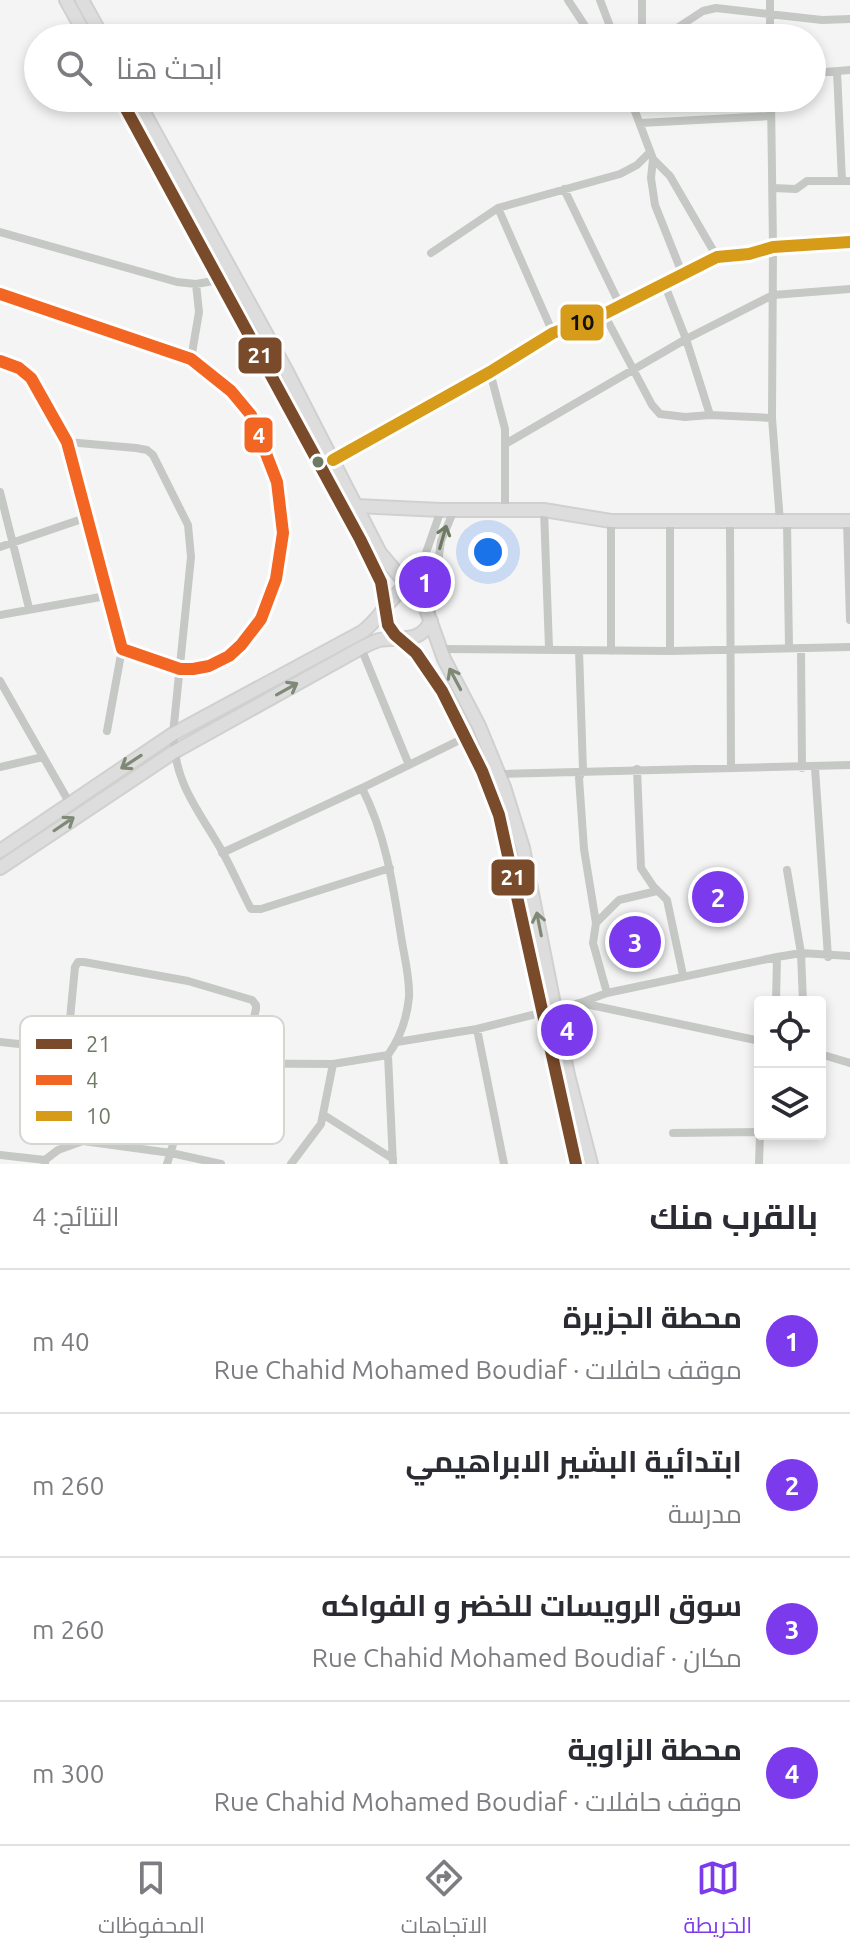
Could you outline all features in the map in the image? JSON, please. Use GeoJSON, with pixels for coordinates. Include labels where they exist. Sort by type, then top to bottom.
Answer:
{"type":"FeatureCollection","features":[{"type":"Feature","properties":{"kind":"main road"},"geometry":{"type":"LineString","coordinates":[[66,0],[79,24]]}},
{"type":"Feature","properties":{"kind":"main road"},"geometry":{"type":"LineString","coordinates":[[82,0],[95,24]]}},
{"type":"Feature","properties":{"kind":"main road"},"geometry":{"type":"LineString","coordinates":[[128,112],[379,576],[388,625],[426,668],[466,737],[496,779],[499,815],[517,889],[591,1164]]}},
{"type":"Feature","properties":{"kind":"main road"},"geometry":{"type":"LineString","coordinates":[[144,112],[333,460],[380,553],[420,599],[440,649],[479,726],[523,848],[576,1164]]}},
{"type":"Feature","properties":{"kind":"main road"},"geometry":{"type":"LineString","coordinates":[[356,506],[544,510],[611,521],[848,522]]}},
{"type":"Feature","properties":{"kind":"main road"},"geometry":{"type":"LineString","coordinates":[[0,851],[173,734],[362,632],[406,585]]}},
{"type":"Feature","properties":{"kind":"main road"},"geometry":{"type":"LineString","coordinates":[[0,868],[174,752],[361,648],[380,640],[420,635],[431,621]]}},
{"type":"Feature","properties":{"kind":"main road"},"geometry":{"type":"LineString","coordinates":[[325,652],[332,664]]}},
{"type":"Feature","properties":{"kind":"main road"},"geometry":{"type":"LineString","coordinates":[[517,889],[531,886]]}},
{"type":"Feature","properties":{"kind":"street"},"geometry":{"type":"LineString","coordinates":[[568,0],[584,24]]}},
{"type":"Feature","properties":{"kind":"street"},"geometry":{"type":"LineString","coordinates":[[600,0],[606,24]]}},
{"type":"Feature","properties":{"kind":"street"},"geometry":{"type":"LineString","coordinates":[[642,0],[642,24]]}},
{"type":"Feature","properties":{"kind":"street"},"geometry":{"type":"LineString","coordinates":[[703,0],[703,11]]}},
{"type":"Feature","properties":{"kind":"street"},"geometry":{"type":"LineString","coordinates":[[770,0],[770,24]]}},
{"type":"Feature","properties":{"kind":"street"},"geometry":{"type":"LineString","coordinates":[[683,24],[703,11],[716,8],[822,20],[850,19]]}},
{"type":"Feature","properties":{"kind":"street"},"geometry":{"type":"LineString","coordinates":[[826,72],[850,70]]}},
{"type":"Feature","properties":{"kind":"street"},"geometry":{"type":"LineString","coordinates":[[773,188],[796,189],[807,181],[846,181],[837,71]]}},
{"type":"Feature","properties":{"kind":"street"},"geometry":{"type":"LineString","coordinates":[[636,112],[652,155],[655,205],[682,273]]}},
{"type":"Feature","properties":{"kind":"street"},"geometry":{"type":"LineString","coordinates":[[771,112],[772,418],[784,522],[789,648]]}},
{"type":"Feature","properties":{"kind":"street"},"geometry":{"type":"LineString","coordinates":[[641,123],[771,116]]}},
{"type":"Feature","properties":{"kind":"street"},"geometry":{"type":"LineString","coordinates":[[431,253],[498,208],[628,170],[652,155]]}},
{"type":"Feature","properties":{"kind":"street"},"geometry":{"type":"LineString","coordinates":[[652,155],[670,176],[717,257]]}},
{"type":"Feature","properties":{"kind":"street"},"geometry":{"type":"LineString","coordinates":[[564,189],[620,305]]}},
{"type":"Feature","properties":{"kind":"street"},"geometry":{"type":"LineString","coordinates":[[498,208],[553,333]]}},
{"type":"Feature","properties":{"kind":"street"},"geometry":{"type":"LineString","coordinates":[[0,232],[177,282],[196,284],[219,280]]}},
{"type":"Feature","properties":{"kind":"street"},"geometry":{"type":"LineString","coordinates":[[333,460],[553,333],[604,314],[717,257],[749,254],[773,247],[850,242]]}},
{"type":"Feature","properties":{"kind":"street"},"geometry":{"type":"LineString","coordinates":[[664,283],[710,415]]}},
{"type":"Feature","properties":{"kind":"street"},"geometry":{"type":"LineString","coordinates":[[191,359],[199,312],[196,284]]}},
{"type":"Feature","properties":{"kind":"street"},"geometry":{"type":"LineString","coordinates":[[507,443],[686,339],[773,295],[850,289]]}},
{"type":"Feature","properties":{"kind":"street"},"geometry":{"type":"LineString","coordinates":[[0,294],[191,359],[231,391],[251,415],[277,482],[283,533],[282,553],[270,599],[252,633],[229,656],[193,669],[180,669],[122,649]]}},
{"type":"Feature","properties":{"kind":"street"},"geometry":{"type":"LineString","coordinates":[[604,314],[652,405],[660,414],[772,418]]}},
{"type":"Feature","properties":{"kind":"street"},"geometry":{"type":"LineString","coordinates":[[0,361],[19,368],[31,378],[67,442],[122,649],[107,731]]}},
{"type":"Feature","properties":{"kind":"street"},"geometry":{"type":"LineString","coordinates":[[490,372],[507,443],[505,508]]}},
{"type":"Feature","properties":{"kind":"street"},"geometry":{"type":"LineString","coordinates":[[67,442],[147,450],[157,460],[184,516],[190,534],[189,582],[173,734],[174,752],[180,780],[253,910],[390,868]]}},
{"type":"Feature","properties":{"kind":"street"},"geometry":{"type":"LineString","coordinates":[[0,492],[29,608]]}},
{"type":"Feature","properties":{"kind":"street"},"geometry":{"type":"LineString","coordinates":[[406,585],[421,567],[447,510]]}},
{"type":"Feature","properties":{"kind":"street"},"geometry":{"type":"LineString","coordinates":[[431,621],[447,510]]}},
{"type":"Feature","properties":{"kind":"street"},"geometry":{"type":"LineString","coordinates":[[544,510],[549,648]]}},
{"type":"Feature","properties":{"kind":"street"},"geometry":{"type":"LineString","coordinates":[[0,547],[85,518]]}},
{"type":"Feature","properties":{"kind":"street"},"geometry":{"type":"LineString","coordinates":[[611,521],[611,651]]}},
{"type":"Feature","properties":{"kind":"street"},"geometry":{"type":"LineString","coordinates":[[670,521],[670,651]]}},
{"type":"Feature","properties":{"kind":"street"},"geometry":{"type":"LineString","coordinates":[[730,522],[731,768]]}},
{"type":"Feature","properties":{"kind":"street"},"geometry":{"type":"LineString","coordinates":[[848,522],[850,620]]}},
{"type":"Feature","properties":{"kind":"street"},"geometry":{"type":"LineString","coordinates":[[0,615],[106,596]]}},
{"type":"Feature","properties":{"kind":"street"},"geometry":{"type":"LineString","coordinates":[[440,649],[670,651],[850,647]]}},
{"type":"Feature","properties":{"kind":"street"},"geometry":{"type":"LineString","coordinates":[[361,648],[409,765]]}},
{"type":"Feature","properties":{"kind":"street"},"geometry":{"type":"LineString","coordinates":[[801,648],[802,768]]}},
{"type":"Feature","properties":{"kind":"street"},"geometry":{"type":"LineString","coordinates":[[579,650],[583,770],[579,778],[584,814],[584,849],[596,923],[593,943],[607,993]]}},
{"type":"Feature","properties":{"kind":"street"},"geometry":{"type":"LineString","coordinates":[[1,685],[69,802]]}},
{"type":"Feature","properties":{"kind":"street"},"geometry":{"type":"LineString","coordinates":[[222,853],[466,737]]}},
{"type":"Feature","properties":{"kind":"street"},"geometry":{"type":"LineString","coordinates":[[0,767],[43,757]]}},
{"type":"Feature","properties":{"kind":"street"},"geometry":{"type":"LineString","coordinates":[[496,779],[583,770],[850,765]]}},
{"type":"Feature","properties":{"kind":"street"},"geometry":{"type":"LineString","coordinates":[[815,768],[828,957]]}},
{"type":"Feature","properties":{"kind":"street"},"geometry":{"type":"LineString","coordinates":[[637,769],[641,868],[667,900],[683,975]]}},
{"type":"Feature","properties":{"kind":"street"},"geometry":{"type":"LineString","coordinates":[[362,788],[390,868],[409,996],[397,1042],[388,1055],[393,1161]]}},
{"type":"Feature","properties":{"kind":"street"},"geometry":{"type":"LineString","coordinates":[[787,870],[801,953],[803,996]]}},
{"type":"Feature","properties":{"kind":"street"},"geometry":{"type":"LineString","coordinates":[[596,923],[619,900],[657,891]]}},
{"type":"Feature","properties":{"kind":"street"},"geometry":{"type":"LineString","coordinates":[[397,1042],[477,1029],[580,1003],[607,993],[777,957],[801,953],[850,956]]}},
{"type":"Feature","properties":{"kind":"street"},"geometry":{"type":"LineString","coordinates":[[776,996],[777,957]]}},
{"type":"Feature","properties":{"kind":"street"},"geometry":{"type":"LineString","coordinates":[[70,1016],[78,962],[188,981],[252,1000],[256,1005],[254,1016]]}},
{"type":"Feature","properties":{"kind":"street"},"geometry":{"type":"LineString","coordinates":[[580,1003],[754,1040]]}},
{"type":"Feature","properties":{"kind":"street"},"geometry":{"type":"LineString","coordinates":[[477,1029],[504,1164]]}},
{"type":"Feature","properties":{"kind":"street"},"geometry":{"type":"LineString","coordinates":[[0,1042],[20,1044]]}},
{"type":"Feature","properties":{"kind":"street"},"geometry":{"type":"LineString","coordinates":[[284,1064],[333,1064],[388,1055]]}},
{"type":"Feature","properties":{"kind":"street"},"geometry":{"type":"LineString","coordinates":[[826,1056],[850,1063]]}},
{"type":"Feature","properties":{"kind":"street"},"geometry":{"type":"LineString","coordinates":[[291,1164],[317,1132],[324,1115],[333,1064]]}},
{"type":"Feature","properties":{"kind":"street"},"geometry":{"type":"LineString","coordinates":[[324,1115],[393,1161]]}},
{"type":"Feature","properties":{"kind":"street"},"geometry":{"type":"LineString","coordinates":[[673,1133],[754,1133]]}},
{"type":"Feature","properties":{"kind":"street"},"geometry":{"type":"LineString","coordinates":[[759,1164],[760,1140]]}},
{"type":"Feature","properties":{"kind":"street"},"geometry":{"type":"LineString","coordinates":[[0,1155],[45,1162],[58,1150],[75,1144]]}},
{"type":"Feature","properties":{"kind":"street"},"geometry":{"type":"LineString","coordinates":[[105,1144],[221,1164]]}},
{"type":"Feature","properties":{"kind":"street"},"geometry":{"type":"LineString","coordinates":[[167,1164],[174,1144]]}},
{"type":"Feature","properties":{"kind":"transit line","name":"21"},"geometry":{"type":"LineString","coordinates":[[128,112],[360,539],[381,582],[388,625],[416,653],[442,691],[482,771],[499,815],[576,1164]]}},
{"type":"Feature","properties":{"kind":"transit line","name":"10"},"geometry":{"type":"LineString","coordinates":[[333,460],[553,333],[604,314],[717,257],[749,254],[773,247],[850,242]]}},
{"type":"Feature","properties":{"kind":"transit line","name":"4"},"geometry":{"type":"LineString","coordinates":[[0,294],[191,359],[231,391],[251,415],[277,482],[283,533],[276,579],[261,619],[229,656],[209,666],[180,669],[122,649],[67,442],[31,378],[19,368],[0,361]]}},
{"type":"Feature","properties":{"kind":"place","name":"محطة الجزيرة"},"geometry":{"type":"Point","coordinates":[425,582]}},
{"type":"Feature","properties":{"kind":"place","name":"ابتدائية البشير الابراهيمي"},"geometry":{"type":"Point","coordinates":[718,897]}},
{"type":"Feature","properties":{"kind":"place","name":"سوق الرويسات للخضر و الفواكه"},"geometry":{"type":"Point","coordinates":[635,942]}},
{"type":"Feature","properties":{"kind":"place","name":"محطة الزاوية"},"geometry":{"type":"Point","coordinates":[567,1030]}}]}
